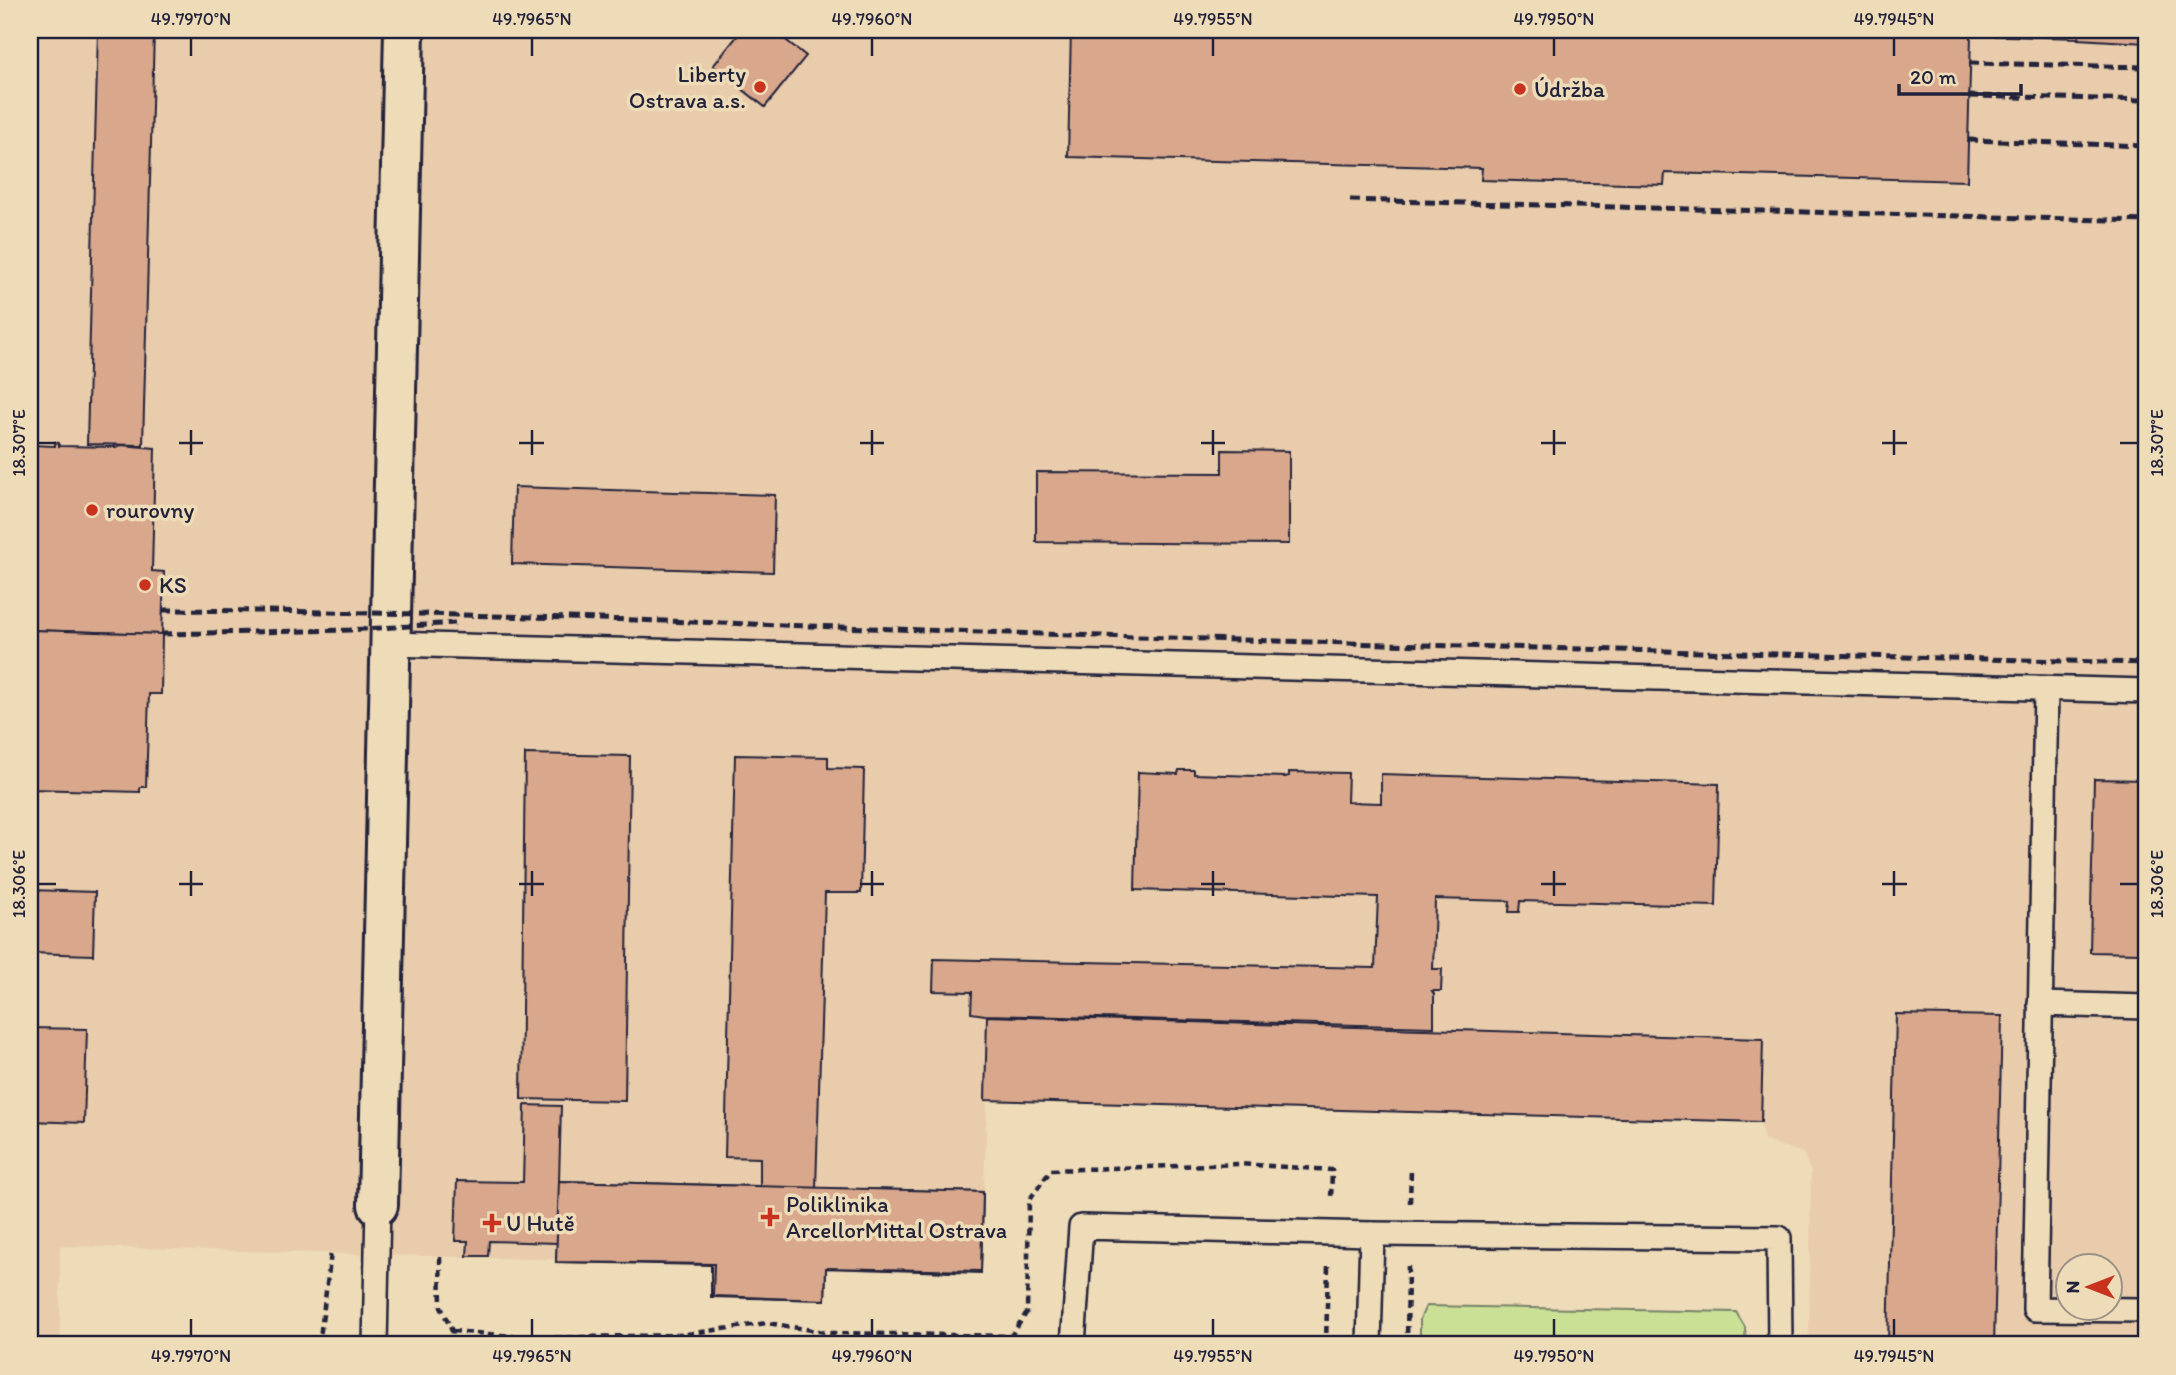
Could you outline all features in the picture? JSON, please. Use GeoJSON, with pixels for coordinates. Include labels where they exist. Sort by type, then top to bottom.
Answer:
{"type":"FeatureCollection","features":[{"type":"Feature","properties":{"kind":"street"},"geometry":{"type":"LineString","coordinates":[[378,1205],[404,30]]}},
{"type":"Feature","properties":{"kind":"lane"},"geometry":{"type":"LineString","coordinates":[[390,644],[2146,691]]}},
{"type":"Feature","properties":{"kind":"lane"},"geometry":{"type":"LineString","coordinates":[[2046,689],[2035,1308],[2146,1310]]}},
{"type":"Feature","properties":{"kind":"lane"},"geometry":{"type":"LineString","coordinates":[[2040,1004],[2146,1007]]}},
{"type":"Feature","properties":{"kind":"lane"},"geometry":{"type":"LineString","coordinates":[[375,1345],[378,1205]]}},
{"type":"Feature","properties":{"kind":"lane"},"geometry":{"type":"LineString","coordinates":[[1073,1345],[1081,1227],[1372,1234],[1779,1238],[1780,1345]]}},
{"type":"Feature","properties":{"kind":"lane"},"geometry":{"type":"LineString","coordinates":[[1369,1345],[1372,1234]]}},
{"type":"Feature","properties":{"kind":"path"},"geometry":{"type":"LineString","coordinates":[[452,1331],[538,1338],[679,1335],[767,1323],[831,1333],[1011,1336],[1027,1312],[1029,1200],[1051,1170],[1240,1164],[1332,1170]]}},
{"type":"Feature","properties":{"kind":"path"},"geometry":{"type":"LineString","coordinates":[[319,1345],[331,1253]]}},
{"type":"Feature","properties":{"kind":"path"},"geometry":{"type":"LineString","coordinates":[[440,1257],[441,1307],[452,1331],[452,1345]]}},
{"type":"Feature","properties":{"kind":"path"},"geometry":{"type":"LineString","coordinates":[[537,1345],[538,1338]]}},
{"type":"Feature","properties":{"kind":"shaded area"},"geometry":{"type":"Polygon","coordinates":[[[30,30],[2146,30],[2146,1345],[1809,1345],[1811,1172],[1803,1153],[1764,1140],[1760,1122],[987,1101],[981,1271],[60,1246],[60,1345],[30,1345],[30,30]]]}},
{"type":"Feature","properties":{"kind":"green space"},"geometry":{"type":"Polygon","coordinates":[[[1426,1306],[1736,1312],[1745,1327],[1746,1345],[1420,1345],[1420,1319],[1426,1306]]]}},
{"type":"Feature","properties":{"kind":"building"},"geometry":{"type":"Polygon","coordinates":[[[98,30],[154,30],[143,445],[87,444],[98,30]]]}},
{"type":"Feature","properties":{"kind":"building","name":"Liberty Ostrava a.s."},"geometry":{"type":"Polygon","coordinates":[[[742,30],[773,30],[806,56],[765,107],[713,66],[742,30]]]}},
{"type":"Feature","properties":{"kind":"building","name":"Údržba"},"geometry":{"type":"Polygon","coordinates":[[[1071,30],[2081,30],[2080,38],[1971,35],[1967,181],[1665,173],[1664,185],[1481,180],[1482,168],[1068,157],[1071,30]]]}},
{"type":"Feature","properties":{"kind":"building"},"geometry":{"type":"Polygon","coordinates":[[[2081,30],[2146,30],[2146,43],[2078,39],[2081,30]]]}},
{"type":"Feature","properties":{"kind":"building","name":"rourovny"},"geometry":{"type":"Polygon","coordinates":[[[55,442],[59,443],[59,446],[121,445],[155,448],[152,571],[164,572],[162,634],[30,630],[30,445],[55,446],[55,442]]]}},
{"type":"Feature","properties":{"kind":"building"},"geometry":{"type":"Polygon","coordinates":[[[1222,450],[1289,451],[1289,544],[1036,542],[1036,472],[1222,473],[1222,450]]]}},
{"type":"Feature","properties":{"kind":"building"},"geometry":{"type":"Polygon","coordinates":[[[514,487],[775,495],[773,572],[512,564],[514,487]]]}},
{"type":"Feature","properties":{"kind":"building"},"geometry":{"type":"Polygon","coordinates":[[[30,630],[162,634],[161,694],[149,694],[146,787],[140,787],[140,792],[30,789],[30,630]]]}},
{"type":"Feature","properties":{"kind":"building"},"geometry":{"type":"Polygon","coordinates":[[[525,754],[630,756],[625,1101],[521,1099],[525,754]]]}},
{"type":"Feature","properties":{"kind":"building"},"geometry":{"type":"Polygon","coordinates":[[[735,755],[828,757],[828,768],[864,769],[861,893],[825,893],[816,1188],[983,1192],[981,1273],[826,1268],[825,1300],[711,1297],[711,1265],[556,1262],[557,1243],[489,1241],[488,1256],[467,1256],[468,1241],[455,1241],[457,1181],[523,1182],[525,1105],[561,1106],[559,1181],[760,1186],[760,1158],[725,1157],[735,755]]]}},
{"type":"Feature","properties":{"kind":"building"},"geometry":{"type":"Polygon","coordinates":[[[1179,770],[1194,770],[1194,774],[1285,777],[1289,776],[1289,772],[1348,773],[1347,802],[1381,803],[1381,774],[1719,784],[1716,906],[1520,901],[1519,912],[1509,912],[1510,901],[1435,899],[1433,969],[1442,969],[1441,991],[1432,991],[1434,1027],[985,1015],[971,1013],[972,992],[933,991],[934,959],[1375,968],[1378,897],[1135,890],[1138,772],[1178,774],[1179,770]]]}},
{"type":"Feature","properties":{"kind":"building"},"geometry":{"type":"Polygon","coordinates":[[[2094,779],[2144,780],[2140,953],[2090,952],[2094,779]]]}},
{"type":"Feature","properties":{"kind":"building"},"geometry":{"type":"Polygon","coordinates":[[[30,890],[95,892],[93,955],[30,953],[30,890]]]}},
{"type":"Feature","properties":{"kind":"building"},"geometry":{"type":"Polygon","coordinates":[[[1896,1014],[2002,1016],[1994,1345],[1888,1345],[1896,1014]]]}},
{"type":"Feature","properties":{"kind":"building"},"geometry":{"type":"Polygon","coordinates":[[[987,1016],[1763,1039],[1761,1122],[985,1100],[987,1016]]]}},
{"type":"Feature","properties":{"kind":"building"},"geometry":{"type":"Polygon","coordinates":[[[30,1028],[87,1029],[84,1123],[30,1121],[30,1028]]]}},
{"type":"Feature","properties":{"kind":"building","name":"Poliklinika ArcellorMittal Ostrava"},"geometry":{"type":"Polygon","coordinates":[[[559,1181],[983,1192],[981,1271],[826,1268],[825,1300],[713,1296],[714,1264],[556,1262],[559,1181]]]}},
{"type":"Feature","properties":{"kind":"railway"},"geometry":{"type":"LineString","coordinates":[[1969,63],[2146,67]]}},
{"type":"Feature","properties":{"kind":"railway"},"geometry":{"type":"LineString","coordinates":[[1968,96],[2146,100]]}},
{"type":"Feature","properties":{"kind":"railway"},"geometry":{"type":"LineString","coordinates":[[1968,140],[2146,146]]}},
{"type":"Feature","properties":{"kind":"railway"},"geometry":{"type":"LineString","coordinates":[[1350,200],[2146,221]]}},
{"type":"Feature","properties":{"kind":"railway"},"geometry":{"type":"LineString","coordinates":[[163,610],[503,616],[1205,639],[2146,663]]}},
{"type":"Feature","properties":{"kind":"railway"},"geometry":{"type":"LineString","coordinates":[[162,634],[350,630],[455,623]]}},
{"type":"Feature","properties":{"kind":"place","name":"Liberty Ostrava a.s."},"geometry":{"type":"Point","coordinates":[760,87]}},
{"type":"Feature","properties":{"kind":"place","name":"Údržba"},"geometry":{"type":"Point","coordinates":[1520,89]}},
{"type":"Feature","properties":{"kind":"place","name":"rourovny"},"geometry":{"type":"Point","coordinates":[92,510]}},
{"type":"Feature","properties":{"kind":"place","name":"KS"},"geometry":{"type":"Point","coordinates":[145,585]}},
{"type":"Feature","properties":{"kind":"place","name":"Poliklinika ArcellorMittal Ostrava"},"geometry":{"type":"Point","coordinates":[770,1217]}},
{"type":"Feature","properties":{"kind":"place","name":"U Hutě"},"geometry":{"type":"Point","coordinates":[492,1223]}}]}
